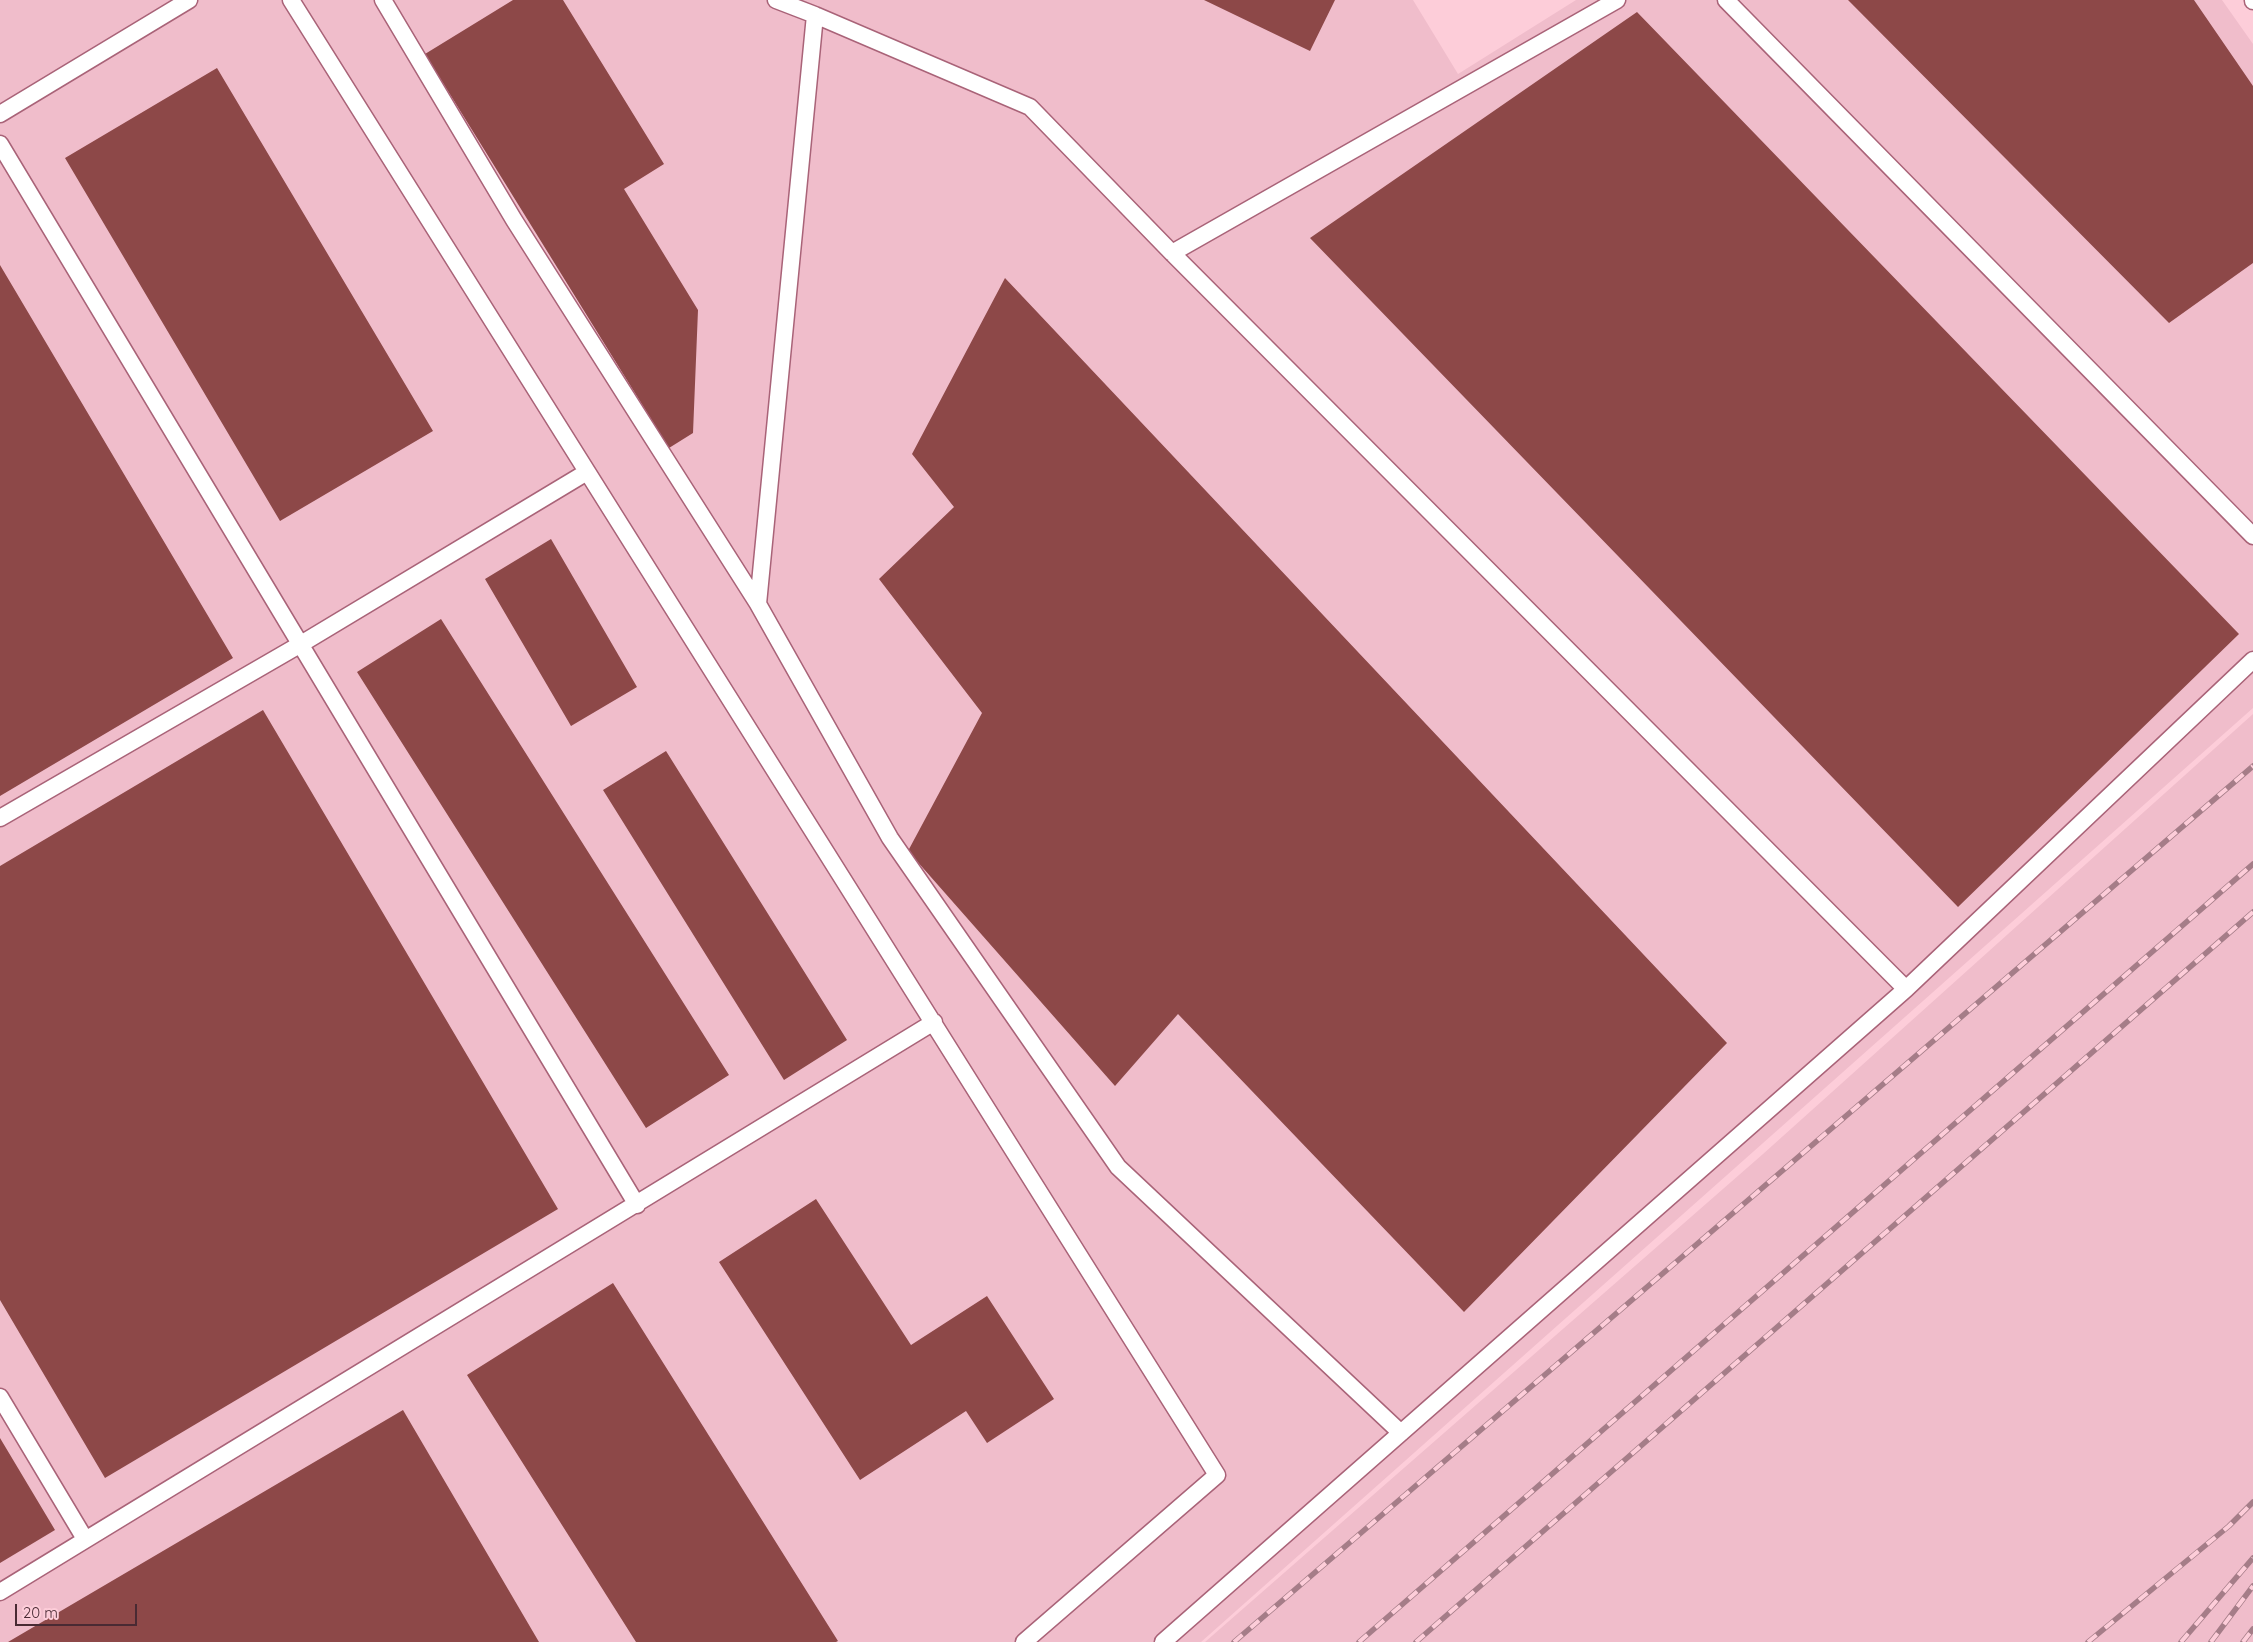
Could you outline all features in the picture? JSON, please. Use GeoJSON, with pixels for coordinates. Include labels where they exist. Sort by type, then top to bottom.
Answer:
{"type":"FeatureCollection","features":[{"type":"Feature","properties":{"kind":"lane"},"geometry":{"type":"LineString","coordinates":[[0,114],[189,0]]}},
{"type":"Feature","properties":{"kind":"lane"},"geometry":{"type":"LineString","coordinates":[[290,0],[1217,1475],[1024,1642]]}},
{"type":"Feature","properties":{"kind":"lane"},"geometry":{"type":"LineString","coordinates":[[383,0],[514,220],[758,604],[890,838],[1118,1167],[1401,1433]]}},
{"type":"Feature","properties":{"kind":"lane"},"geometry":{"type":"LineString","coordinates":[[776,0],[1030,107],[1172,253],[1906,989]]}},
{"type":"Feature","properties":{"kind":"lane"},"geometry":{"type":"LineString","coordinates":[[1172,253],[1617,0]]}},
{"type":"Feature","properties":{"kind":"lane"},"geometry":{"type":"LineString","coordinates":[[1726,0],[2253,536]]}},
{"type":"Feature","properties":{"kind":"lane"},"geometry":{"type":"LineString","coordinates":[[758,604],[815,15]]}},
{"type":"Feature","properties":{"kind":"lane"},"geometry":{"type":"LineString","coordinates":[[0,144],[637,1205]]}},
{"type":"Feature","properties":{"kind":"lane"},"geometry":{"type":"LineString","coordinates":[[0,818],[301,644],[587,472]]}},
{"type":"Feature","properties":{"kind":"lane"},"geometry":{"type":"LineString","coordinates":[[1163,1642],[1906,989],[2253,660]]}},
{"type":"Feature","properties":{"kind":"lane"},"geometry":{"type":"LineString","coordinates":[[0,1592],[934,1022]]}},
{"type":"Feature","properties":{"kind":"lane"},"geometry":{"type":"LineString","coordinates":[[0,1397],[85,1539]]}},
{"type":"Feature","properties":{"kind":"shaded area"},"geometry":{"type":"Polygon","coordinates":[[[0,0],[1413,0],[1458,74],[1576,0],[2222,0],[2253,44],[2253,708],[1201,1642],[0,1642],[0,0]]]}},
{"type":"Feature","properties":{"kind":"shaded area"},"geometry":{"type":"Polygon","coordinates":[[[2253,714],[2253,1642],[1205,1642],[1763,1154],[2253,714]]]}},
{"type":"Feature","properties":{"kind":"building"},"geometry":{"type":"Polygon","coordinates":[[[513,0],[563,0],[664,164],[624,189],[698,310],[693,433],[669,448],[425,54],[513,0]]]}},
{"type":"Feature","properties":{"kind":"building"},"geometry":{"type":"Polygon","coordinates":[[[1204,0],[1335,0],[1310,51],[1204,0]]]}},
{"type":"Feature","properties":{"kind":"building"},"geometry":{"type":"Polygon","coordinates":[[[1848,0],[2194,0],[2253,86],[2253,263],[2169,323],[1848,0]]]}},
{"type":"Feature","properties":{"kind":"building"},"geometry":{"type":"Polygon","coordinates":[[[1637,12],[2239,634],[1958,907],[1310,238],[1637,12]]]}},
{"type":"Feature","properties":{"kind":"building"},"geometry":{"type":"Polygon","coordinates":[[[217,68],[433,431],[280,521],[65,158],[217,68]]]}},
{"type":"Feature","properties":{"kind":"building"},"geometry":{"type":"Polygon","coordinates":[[[0,265],[233,658],[0,796],[0,265]]]}},
{"type":"Feature","properties":{"kind":"building"},"geometry":{"type":"Polygon","coordinates":[[[1005,278],[1727,1043],[1464,1312],[1178,1014],[1115,1086],[908,851],[982,713],[879,579],[954,507],[912,454],[1005,278]]]}},
{"type":"Feature","properties":{"kind":"building"},"geometry":{"type":"Polygon","coordinates":[[[551,539],[637,687],[571,726],[485,579],[551,539]]]}},
{"type":"Feature","properties":{"kind":"building"},"geometry":{"type":"Polygon","coordinates":[[[441,619],[729,1075],[646,1128],[357,672],[441,619]]]}},
{"type":"Feature","properties":{"kind":"building"},"geometry":{"type":"Polygon","coordinates":[[[263,710],[558,1209],[105,1478],[0,1300],[0,866],[263,710]]]}},
{"type":"Feature","properties":{"kind":"building"},"geometry":{"type":"Polygon","coordinates":[[[666,751],[847,1040],[784,1080],[603,790],[666,751]]]}},
{"type":"Feature","properties":{"kind":"building"},"geometry":{"type":"Polygon","coordinates":[[[816,1199],[911,1345],[987,1296],[1054,1399],[987,1443],[966,1411],[860,1480],[719,1262],[816,1199]]]}},
{"type":"Feature","properties":{"kind":"building"},"geometry":{"type":"Polygon","coordinates":[[[613,1283],[838,1641],[636,1642],[467,1375],[613,1283]]]}},
{"type":"Feature","properties":{"kind":"building"},"geometry":{"type":"Polygon","coordinates":[[[403,1410],[539,1642],[8,1642],[403,1410]]]}},
{"type":"Feature","properties":{"kind":"building"},"geometry":{"type":"Polygon","coordinates":[[[0,1438],[55,1530],[0,1563],[0,1438]]]}},
{"type":"Feature","properties":{"kind":"railway"},"geometry":{"type":"LineString","coordinates":[[1234,1642],[2253,766]]}},
{"type":"Feature","properties":{"kind":"railway"},"geometry":{"type":"LineString","coordinates":[[1359,1642],[2253,864]]}},
{"type":"Feature","properties":{"kind":"railway"},"geometry":{"type":"LineString","coordinates":[[1416,1642],[2253,912]]}},
{"type":"Feature","properties":{"kind":"railway"},"geometry":{"type":"LineString","coordinates":[[2088,1642],[2229,1526],[2253,1502]]}},
{"type":"Feature","properties":{"kind":"railway"},"geometry":{"type":"LineString","coordinates":[[2181,1642],[2253,1558]]}},
{"type":"Feature","properties":{"kind":"railway"},"geometry":{"type":"LineString","coordinates":[[2211,1642],[2253,1586]]}},
{"type":"Feature","properties":{"kind":"railway"},"geometry":{"type":"LineString","coordinates":[[2243,1642],[2253,1629]]}}]}
